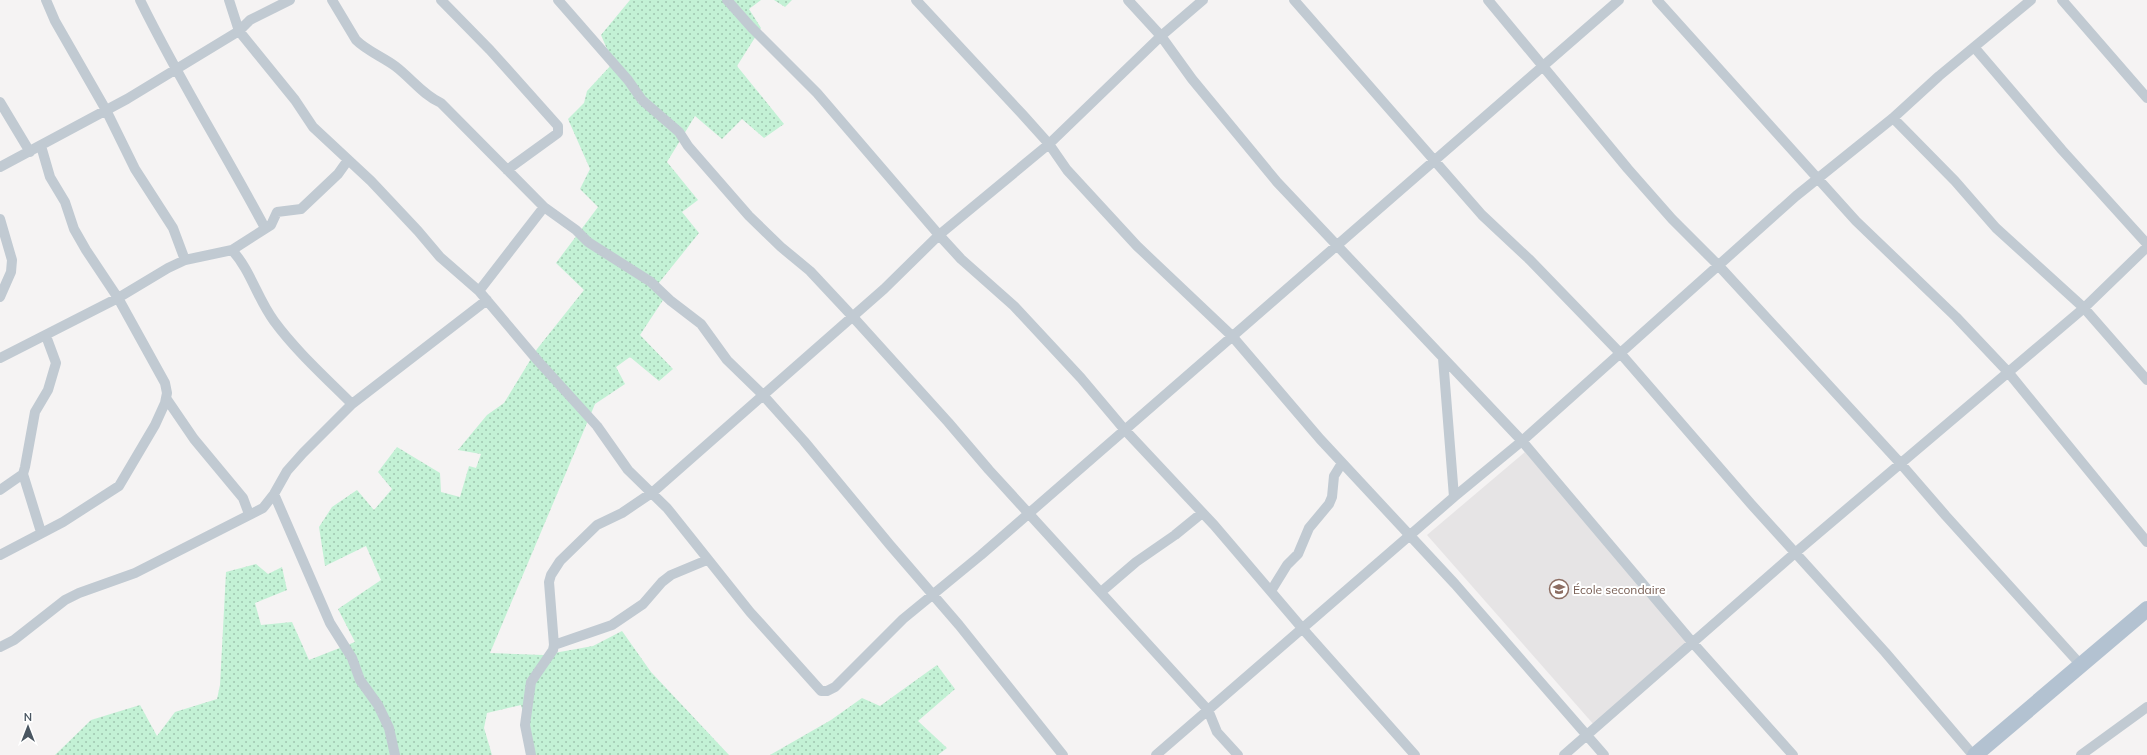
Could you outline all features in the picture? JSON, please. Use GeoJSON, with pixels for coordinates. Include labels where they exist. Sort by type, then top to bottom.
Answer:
{"type":"FeatureCollection","features":[{"type":"Feature","properties":{"kind":"main road"},"geometry":{"type":"LineString","coordinates":[[1974,755],[2147,609]]}},
{"type":"Feature","properties":{"kind":"street"},"geometry":{"type":"LineString","coordinates":[[46,0],[72,53],[106,110],[135,169],[173,228],[185,260]]}},
{"type":"Feature","properties":{"kind":"street"},"geometry":{"type":"LineString","coordinates":[[140,0],[175,70],[206,121],[265,228]]}},
{"type":"Feature","properties":{"kind":"street"},"geometry":{"type":"LineString","coordinates":[[229,0],[239,31],[295,100],[313,127],[418,231],[440,257],[479,291],[597,426],[628,470],[653,492],[681,524],[707,560],[750,612],[821,691],[828,691],[835,687],[903,619],[933,596],[1435,161],[1542,65],[1618,0]]}},
{"type":"Feature","properties":{"kind":"street"},"geometry":{"type":"LineString","coordinates":[[0,167],[106,110],[239,31],[250,20],[290,0]]}},
{"type":"Feature","properties":{"kind":"street"},"geometry":{"type":"LineString","coordinates":[[332,0],[356,40],[362,46],[384,58],[426,94],[441,103],[544,207],[576,230],[588,242],[651,282],[671,301],[701,324],[727,360],[763,395],[804,441],[988,660],[1063,755]]}},
{"type":"Feature","properties":{"kind":"street"},"geometry":{"type":"LineString","coordinates":[[441,0],[490,50],[558,126],[558,133],[507,170]]}},
{"type":"Feature","properties":{"kind":"street"},"geometry":{"type":"LineString","coordinates":[[558,0],[628,80],[642,100],[679,132],[688,146],[749,216],[780,247],[806,267],[853,317],[1028,513],[1208,710],[1217,732],[1238,755]]}},
{"type":"Feature","properties":{"kind":"street"},"geometry":{"type":"LineString","coordinates":[[727,0],[750,27],[817,93],[961,259],[1014,306],[1081,378],[1124,429],[1202,513],[1302,628],[1416,755]]}},
{"type":"Feature","properties":{"kind":"street"},"geometry":{"type":"LineString","coordinates":[[916,0],[1049,144],[1067,170],[1137,246],[1232,336],[1342,463],[1455,584],[1604,755]]}},
{"type":"Feature","properties":{"kind":"street"},"geometry":{"type":"LineString","coordinates":[[1128,0],[1160,36],[1192,79],[1277,182],[1522,441],[1692,642],[1793,755]]}},
{"type":"Feature","properties":{"kind":"street"},"geometry":{"type":"LineString","coordinates":[[531,755],[525,725],[531,682],[553,650],[554,645],[549,582],[554,568],[601,523],[622,513],[653,492],[853,317],[939,235],[1049,144],[1160,36],[1203,0]]}},
{"type":"Feature","properties":{"kind":"street"},"geometry":{"type":"LineString","coordinates":[[1294,0],[1482,215],[1530,260],[1621,354],[1795,553],[1885,652],[1974,755]]}},
{"type":"Feature","properties":{"kind":"street"},"geometry":{"type":"LineString","coordinates":[[1488,0],[1628,169],[1691,239],[1719,266],[1901,464],[2080,664]]}},
{"type":"Feature","properties":{"kind":"street"},"geometry":{"type":"LineString","coordinates":[[1657,0],[1856,221],[1956,316],[2008,372],[2147,542]]}},
{"type":"Feature","properties":{"kind":"street"},"geometry":{"type":"LineString","coordinates":[[1156,755],[1454,497],[1522,441],[1719,266],[1768,220],[1893,118],[1974,47],[2031,0]]}},
{"type":"Feature","properties":{"kind":"street"},"geometry":{"type":"LineString","coordinates":[[2062,0],[2147,98]]}},
{"type":"Feature","properties":{"kind":"street"},"geometry":{"type":"LineString","coordinates":[[1564,755],[1795,553],[2084,308],[2147,246],[1974,47]]}},
{"type":"Feature","properties":{"kind":"street"},"geometry":{"type":"LineString","coordinates":[[0,102],[30,152]]}},
{"type":"Feature","properties":{"kind":"street"},"geometry":{"type":"LineString","coordinates":[[1893,118],[1955,181],[1996,228],[2084,308],[2147,380]]}},
{"type":"Feature","properties":{"kind":"street"},"geometry":{"type":"LineString","coordinates":[[0,555],[41,532],[63,522],[119,486],[155,425],[166,398],[165,383],[118,298],[74,229],[65,202],[50,177],[41,146]]}},
{"type":"Feature","properties":{"kind":"street"},"geometry":{"type":"LineString","coordinates":[[0,358],[46,336],[118,298],[146,280],[185,260],[232,250],[271,225],[277,212],[302,209],[338,174],[348,160]]}},
{"type":"Feature","properties":{"kind":"street"},"geometry":{"type":"LineString","coordinates":[[479,291],[544,207]]}},
{"type":"Feature","properties":{"kind":"street"},"geometry":{"type":"LineString","coordinates":[[0,219],[12,260],[11,272],[0,298]]}},
{"type":"Feature","properties":{"kind":"street"},"geometry":{"type":"LineString","coordinates":[[232,250],[246,267],[273,320],[291,343],[352,404]]}},
{"type":"Feature","properties":{"kind":"street"},"geometry":{"type":"LineString","coordinates":[[0,647],[14,640],[69,598],[135,573],[263,508],[274,494],[288,471],[303,453],[352,404],[487,300]]}},
{"type":"Feature","properties":{"kind":"street"},"geometry":{"type":"LineString","coordinates":[[41,532],[23,474],[30,448],[35,412],[44,398],[56,362],[46,336]]}},
{"type":"Feature","properties":{"kind":"street"},"geometry":{"type":"LineString","coordinates":[[1443,358],[1454,497]]}},
{"type":"Feature","properties":{"kind":"street"},"geometry":{"type":"LineString","coordinates":[[166,398],[194,439],[243,498],[249,514]]}},
{"type":"Feature","properties":{"kind":"street"},"geometry":{"type":"LineString","coordinates":[[1271,591],[1287,565],[1298,554],[1309,528],[1329,504],[1332,497],[1334,476],[1342,463]]}},
{"type":"Feature","properties":{"kind":"street"},"geometry":{"type":"LineString","coordinates":[[0,490],[23,474]]}},
{"type":"Feature","properties":{"kind":"street"},"geometry":{"type":"LineString","coordinates":[[274,494],[330,623],[352,658],[360,680],[378,705],[389,728],[395,755]]}},
{"type":"Feature","properties":{"kind":"street"},"geometry":{"type":"LineString","coordinates":[[1101,592],[1136,562],[1175,535],[1202,513]]}},
{"type":"Feature","properties":{"kind":"street"},"geometry":{"type":"LineString","coordinates":[[554,645],[606,629],[643,604],[671,574],[707,560]]}},
{"type":"Feature","properties":{"kind":"street"},"geometry":{"type":"LineString","coordinates":[[2081,755],[2147,707]]}},
{"type":"Feature","properties":{"kind":"shaded area","name":"École secondaire"},"geometry":{"type":"Polygon","coordinates":[[[1525,452],[1691,642],[1595,726],[1427,535],[1525,452]]]}},
{"type":"Feature","properties":{"kind":"green space"},"geometry":{"type":"Polygon","coordinates":[[[630,0],[761,0],[749,9],[761,28],[737,66],[784,124],[764,138],[742,119],[722,139],[695,116],[667,162],[698,200],[682,212],[699,233],[658,284],[665,297],[640,335],[673,369],[659,381],[630,357],[616,367],[625,384],[595,404],[490,653],[543,655],[593,646],[622,631],[651,672],[729,755],[534,755],[521,705],[487,713],[484,728],[492,755],[55,755],[91,720],[140,705],[157,736],[175,712],[217,699],[220,685],[226,572],[256,564],[268,574],[282,567],[287,590],[255,603],[261,625],[292,622],[309,660],[355,642],[338,609],[381,580],[366,546],[325,566],[319,527],[332,507],[357,490],[374,510],[392,489],[378,472],[397,447],[440,473],[441,492],[460,497],[469,466],[476,468],[481,454],[458,450],[487,415],[504,403],[537,349],[584,290],[556,263],[598,207],[580,189],[590,169],[568,119],[584,103],[587,91],[613,63],[601,35],[630,0]]]}},
{"type":"Feature","properties":{"kind":"green space"},"geometry":{"type":"Polygon","coordinates":[[[774,0],[792,0],[785,7],[774,0]]]}},
{"type":"Feature","properties":{"kind":"green space"},"geometry":{"type":"Polygon","coordinates":[[[937,665],[955,689],[918,721],[947,748],[938,755],[770,755],[831,720],[862,698],[880,706],[937,665]]]}},
{"type":"Feature","properties":{"kind":"place","name":"École secondaire"},"geometry":{"type":"Point","coordinates":[1559,589]}}]}
